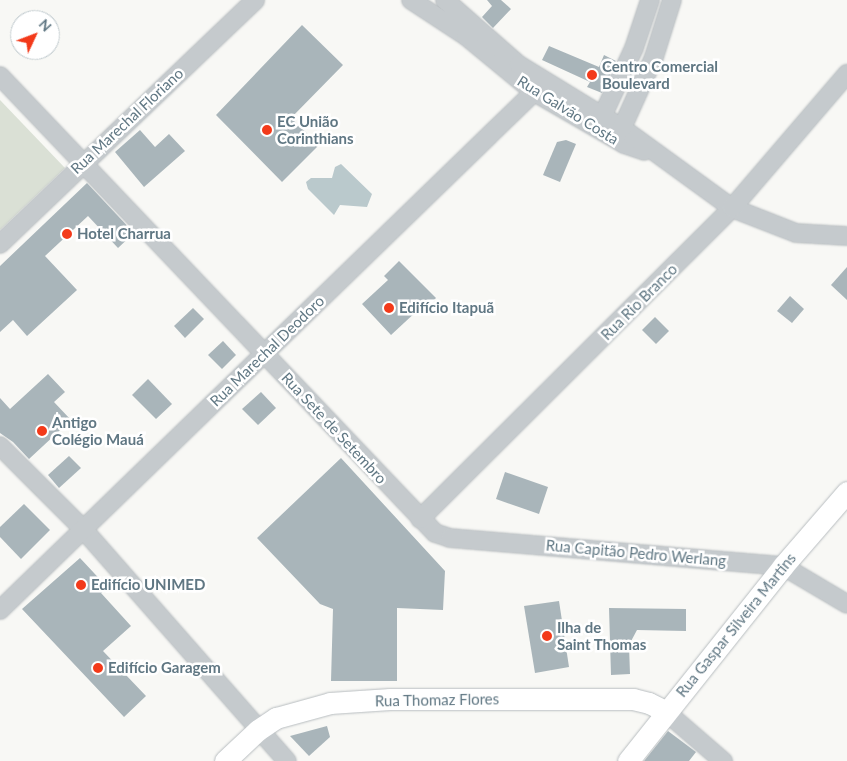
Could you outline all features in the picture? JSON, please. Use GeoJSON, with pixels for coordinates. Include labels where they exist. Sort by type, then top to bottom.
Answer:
{"type":"FeatureCollection","features":[{"type":"Feature","properties":{"kind":"main road","name":"Rua Gaspar Silveira Martins"},"geometry":{"type":"LineString","coordinates":[[628,761],[665,711],[783,566],[847,492]]}},
{"type":"Feature","properties":{"kind":"main road","name":"Rua Thomaz Flores"},"geometry":{"type":"LineString","coordinates":[[225,761],[258,730],[276,718],[330,703],[390,699],[633,699],[649,703],[665,711]]}},
{"type":"Feature","properties":{"kind":"street","name":"Rua Marechal Floriano"},"geometry":{"type":"LineString","coordinates":[[0,244],[255,0]]}},
{"type":"Feature","properties":{"kind":"street","name":"Rua Galvão Costa"},"geometry":{"type":"LineString","coordinates":[[411,0],[466,36],[534,92],[660,155],[732,208],[796,233],[847,236]]}},
{"type":"Feature","properties":{"kind":"street"},"geometry":{"type":"LineString","coordinates":[[424,0],[452,21],[466,36]]}},
{"type":"Feature","properties":{"kind":"street","name":"Rua Galvão Costa"},"geometry":{"type":"LineString","coordinates":[[445,0],[519,65],[602,117],[617,133]]}},
{"type":"Feature","properties":{"kind":"street"},"geometry":{"type":"LineString","coordinates":[[602,117],[634,48],[650,0]]}},
{"type":"Feature","properties":{"kind":"street"},"geometry":{"type":"LineString","coordinates":[[617,133],[654,57],[672,0]]}},
{"type":"Feature","properties":{"kind":"street","name":"Rua Rio Branco"},"geometry":{"type":"LineString","coordinates":[[420,519],[732,208],[847,74]]}},
{"type":"Feature","properties":{"kind":"street","name":"Rua Sete de Setembro"},"geometry":{"type":"LineString","coordinates":[[0,76],[420,519]]}},
{"type":"Feature","properties":{"kind":"street","name":"Rua Marechal Deodoro"},"geometry":{"type":"LineString","coordinates":[[0,610],[534,92]]}},
{"type":"Feature","properties":{"kind":"street"},"geometry":{"type":"LineString","coordinates":[[0,446],[83,529],[287,761]]}},
{"type":"Feature","properties":{"kind":"street","name":"Rua Capitão Pedro Werlang"},"geometry":{"type":"LineString","coordinates":[[420,519],[435,532],[450,538],[783,566],[847,604]]}},
{"type":"Feature","properties":{"kind":"street"},"geometry":{"type":"LineString","coordinates":[[665,711],[723,761]]}},
{"type":"Feature","properties":{"kind":"shaded area"},"geometry":{"type":"Polygon","coordinates":[[[0,100],[65,168],[0,230],[0,100]]]}},
{"type":"Feature","properties":{"kind":"shaded area"},"geometry":{"type":"Polygon","coordinates":[[[341,164],[372,194],[367,207],[340,205],[334,215],[308,189],[306,182],[311,178],[332,178],[335,167],[341,164]]]}},
{"type":"Feature","properties":{"kind":"building"},"geometry":{"type":"Polygon","coordinates":[[[487,0],[501,0],[511,9],[493,28],[482,17],[492,6],[487,0]]]}},
{"type":"Feature","properties":{"kind":"building"},"geometry":{"type":"Polygon","coordinates":[[[302,25],[343,65],[291,118],[319,145],[282,182],[216,115],[302,25]]]}},
{"type":"Feature","properties":{"kind":"building","name":"Centro Comercial Boulevard"},"geometry":{"type":"Polygon","coordinates":[[[549,46],[599,67],[604,55],[616,61],[602,93],[587,87],[590,82],[542,60],[549,46]]]}},
{"type":"Feature","properties":{"kind":"building"},"geometry":{"type":"Polygon","coordinates":[[[140,130],[155,147],[169,134],[185,151],[144,187],[115,152],[140,130]]]}},
{"type":"Feature","properties":{"kind":"building"},"geometry":{"type":"Polygon","coordinates":[[[566,140],[576,144],[560,182],[543,175],[557,142],[566,140]]]}},
{"type":"Feature","properties":{"kind":"building"},"geometry":{"type":"Polygon","coordinates":[[[87,183],[134,233],[118,248],[88,216],[45,256],[77,290],[27,336],[13,320],[0,332],[0,266],[87,183]]]}},
{"type":"Feature","properties":{"kind":"building"},"geometry":{"type":"Polygon","coordinates":[[[399,261],[436,298],[421,313],[418,310],[391,335],[362,304],[388,280],[384,276],[399,261]]]}},
{"type":"Feature","properties":{"kind":"building"},"geometry":{"type":"Polygon","coordinates":[[[847,267],[847,300],[831,285],[847,267]]]}},
{"type":"Feature","properties":{"kind":"building"},"geometry":{"type":"Polygon","coordinates":[[[790,296],[804,309],[792,323],[777,311],[790,296]]]}},
{"type":"Feature","properties":{"kind":"building"},"geometry":{"type":"Polygon","coordinates":[[[193,308],[204,319],[185,338],[174,326],[193,308]]]}},
{"type":"Feature","properties":{"kind":"building"},"geometry":{"type":"Polygon","coordinates":[[[655,317],[669,331],[656,344],[642,330],[655,317]]]}},
{"type":"Feature","properties":{"kind":"building"},"geometry":{"type":"Polygon","coordinates":[[[223,341],[236,355],[222,369],[208,355],[223,341]]]}},
{"type":"Feature","properties":{"kind":"building"},"geometry":{"type":"Polygon","coordinates":[[[48,374],[65,392],[54,402],[71,420],[29,459],[13,442],[0,433],[0,398],[10,409],[48,374]]]}},
{"type":"Feature","properties":{"kind":"building"},"geometry":{"type":"Polygon","coordinates":[[[148,379],[172,404],[156,419],[132,395],[148,379]]]}},
{"type":"Feature","properties":{"kind":"building"},"geometry":{"type":"Polygon","coordinates":[[[261,392],[276,408],[258,425],[242,409],[261,392]]]}},
{"type":"Feature","properties":{"kind":"building"},"geometry":{"type":"Polygon","coordinates":[[[69,456],[81,468],[59,488],[48,475],[69,456]]]}},
{"type":"Feature","properties":{"kind":"building"},"geometry":{"type":"Polygon","coordinates":[[[341,458],[445,571],[443,610],[397,608],[397,681],[331,681],[333,609],[320,604],[257,538],[341,458]]]}},
{"type":"Feature","properties":{"kind":"building"},"geometry":{"type":"Polygon","coordinates":[[[505,472],[548,487],[539,514],[496,499],[505,472]]]}},
{"type":"Feature","properties":{"kind":"building"},"geometry":{"type":"Polygon","coordinates":[[[24,504],[50,530],[21,559],[0,537],[0,527],[24,504]]]}},
{"type":"Feature","properties":{"kind":"building"},"geometry":{"type":"Polygon","coordinates":[[[80,558],[108,588],[101,593],[131,626],[103,651],[146,696],[124,717],[22,609],[80,558]]]}},
{"type":"Feature","properties":{"kind":"building","name":"Ilha de Saint Thomas"},"geometry":{"type":"Polygon","coordinates":[[[559,601],[569,667],[535,673],[524,606],[559,601]]]}},
{"type":"Feature","properties":{"kind":"building"},"geometry":{"type":"Polygon","coordinates":[[[609,608],[686,609],[686,631],[637,630],[629,645],[630,674],[611,675],[609,608]]]}},
{"type":"Feature","properties":{"kind":"building"},"geometry":{"type":"Polygon","coordinates":[[[327,726],[330,737],[309,756],[290,736],[327,726]]]}},
{"type":"Feature","properties":{"kind":"building"},"geometry":{"type":"Polygon","coordinates":[[[668,731],[696,752],[689,761],[644,761],[668,731]]]}},
{"type":"Feature","properties":{"kind":"place","name":"Centro Comercial Boulevard"},"geometry":{"type":"Point","coordinates":[592,75]}},
{"type":"Feature","properties":{"kind":"place","name":"EC União Corinthians"},"geometry":{"type":"Point","coordinates":[267,130]}},
{"type":"Feature","properties":{"kind":"place","name":"Hotel Charrua"},"geometry":{"type":"Point","coordinates":[67,234]}},
{"type":"Feature","properties":{"kind":"place","name":"Edifício Itapuã"},"geometry":{"type":"Point","coordinates":[389,308]}},
{"type":"Feature","properties":{"kind":"place","name":"Antigo Colégio Mauá"},"geometry":{"type":"Point","coordinates":[42,431]}},
{"type":"Feature","properties":{"kind":"place","name":"Edifício UNIMED"},"geometry":{"type":"Point","coordinates":[81,585]}},
{"type":"Feature","properties":{"kind":"place","name":"Ilha de Saint Thomas"},"geometry":{"type":"Point","coordinates":[547,636]}},
{"type":"Feature","properties":{"kind":"place","name":"Edifício Garagem"},"geometry":{"type":"Point","coordinates":[98,668]}}]}
